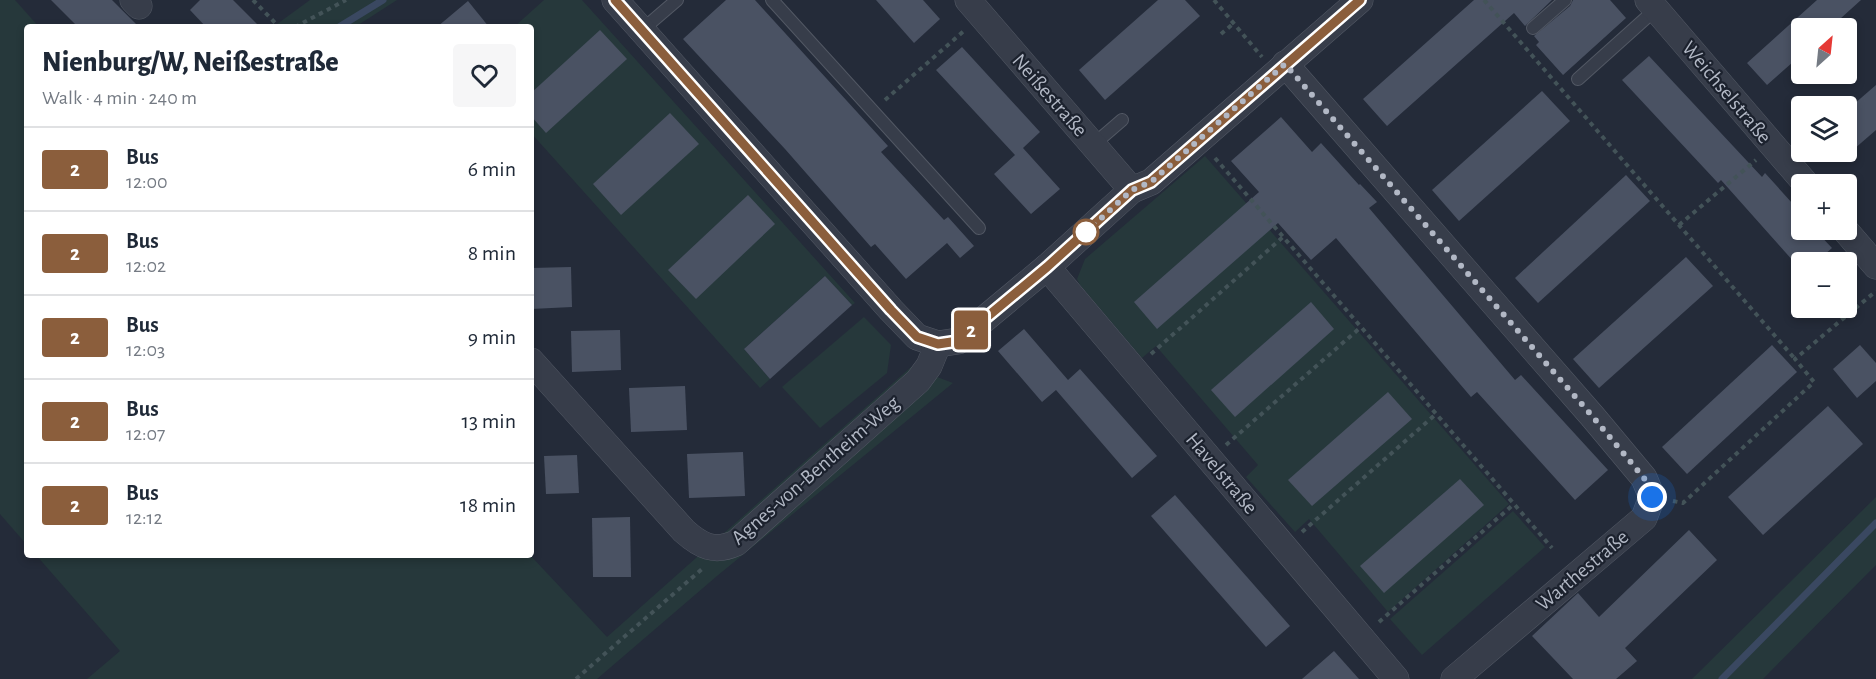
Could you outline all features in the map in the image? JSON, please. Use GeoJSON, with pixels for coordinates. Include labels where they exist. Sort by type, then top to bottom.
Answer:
{"type":"FeatureCollection","features":[{"type":"Feature","properties":{"kind":"street"},"geometry":{"type":"LineString","coordinates":[[615,0],[891,310],[917,337],[938,344],[958,341],[1047,267],[1132,190],[1151,182],[1360,0]]}},
{"type":"Feature","properties":{"kind":"street","name":"Weichselstraße"},"geometry":{"type":"LineString","coordinates":[[1652,5],[1797,174]]}},
{"type":"Feature","properties":{"kind":"street","name":"Neißestraße"},"geometry":{"type":"LineString","coordinates":[[975,8],[1132,190]]}},
{"type":"Feature","properties":{"kind":"street"},"geometry":{"type":"LineString","coordinates":[[1280,68],[1593,417],[1644,478],[1652,497]]}},
{"type":"Feature","properties":{"kind":"street"},"geometry":{"type":"LineString","coordinates":[[1854,240],[1876,266]]}},
{"type":"Feature","properties":{"kind":"street","name":"Havelstraße"},"geometry":{"type":"LineString","coordinates":[[1047,267],[1396,679]]}},
{"type":"Feature","properties":{"kind":"street","name":"Agnes-von-Bentheim-Weg"},"geometry":{"type":"LineString","coordinates":[[534,364],[684,531],[696,542],[712,549],[724,548],[736,543],[918,381],[929,366],[938,344]]}},
{"type":"Feature","properties":{"kind":"street","name":"Warthestraße"},"geometry":{"type":"LineString","coordinates":[[1455,679],[1644,518],[1652,497]]}},
{"type":"Feature","properties":{"kind":"lane"},"geometry":{"type":"LineString","coordinates":[[642,30],[677,0]]}},
{"type":"Feature","properties":{"kind":"lane"},"geometry":{"type":"LineString","coordinates":[[772,0],[979,228]]}},
{"type":"Feature","properties":{"kind":"lane"},"geometry":{"type":"LineString","coordinates":[[1533,28],[1565,0]]}},
{"type":"Feature","properties":{"kind":"lane"},"geometry":{"type":"LineString","coordinates":[[1578,79],[1652,5]]}},
{"type":"Feature","properties":{"kind":"lane"},"geometry":{"type":"LineString","coordinates":[[1093,145],[1122,120]]}},
{"type":"Feature","properties":{"kind":"path"},"geometry":{"type":"LineString","coordinates":[[254,0],[276,24]]}},
{"type":"Feature","properties":{"kind":"path"},"geometry":{"type":"LineString","coordinates":[[301,24],[346,0]]}},
{"type":"Feature","properties":{"kind":"path"},"geometry":{"type":"LineString","coordinates":[[1214,0],[1280,68]]}},
{"type":"Feature","properties":{"kind":"path"},"geometry":{"type":"LineString","coordinates":[[1484,0],[1814,382],[1683,503],[1652,497]]}},
{"type":"Feature","properties":{"kind":"path"},"geometry":{"type":"LineString","coordinates":[[873,111],[975,8]]}},
{"type":"Feature","properties":{"kind":"path"},"geometry":{"type":"LineString","coordinates":[[1221,34],[1234,23]]}},
{"type":"Feature","properties":{"kind":"path"},"geometry":{"type":"LineString","coordinates":[[1199,139],[1552,548]]}},
{"type":"Feature","properties":{"kind":"path"},"geometry":{"type":"LineString","coordinates":[[1679,225],[1773,146]]}},
{"type":"Feature","properties":{"kind":"path"},"geometry":{"type":"LineString","coordinates":[[1134,369],[1283,237]]}},
{"type":"Feature","properties":{"kind":"path"},"geometry":{"type":"LineString","coordinates":[[1795,359],[1876,291]]}},
{"type":"Feature","properties":{"kind":"path"},"geometry":{"type":"LineString","coordinates":[[1210,459],[1361,327]]}},
{"type":"Feature","properties":{"kind":"path"},"geometry":{"type":"LineString","coordinates":[[1285,547],[1436,414]]}},
{"type":"Feature","properties":{"kind":"path"},"geometry":{"type":"LineString","coordinates":[[1361,638],[1514,504]]}},
{"type":"Feature","properties":{"kind":"path"},"geometry":{"type":"LineString","coordinates":[[576,679],[711,561],[712,549]]}},
{"type":"Feature","properties":{"kind":"shaded area"},"geometry":{"type":"Polygon","coordinates":[[[0,0],[15,0],[36,24],[24,24],[24,542],[0,514],[0,0]]]}},
{"type":"Feature","properties":{"kind":"shaded area"},"geometry":{"type":"Polygon","coordinates":[[[310,0],[397,0],[360,24],[277,24],[310,0]]]}},
{"type":"Feature","properties":{"kind":"shaded area"},"geometry":{"type":"Polygon","coordinates":[[[544,0],[582,0],[855,303],[852,305],[825,276],[744,349],[770,379],[760,388],[534,136],[534,24],[517,24],[544,0]]]}},
{"type":"Feature","properties":{"kind":"shaded area"},"geometry":{"type":"Polygon","coordinates":[[[1205,156],[1509,504],[1388,612],[1309,519],[1295,532],[1246,477],[1258,465],[1156,346],[1142,358],[1077,279],[1085,259],[1205,156]]]}},
{"type":"Feature","properties":{"kind":"shaded area"},"geometry":{"type":"Polygon","coordinates":[[[864,317],[891,345],[887,373],[820,428],[782,387],[864,317]]]}},
{"type":"Feature","properties":{"kind":"shaded area"},"geometry":{"type":"Polygon","coordinates":[[[911,367],[953,383],[717,576],[597,679],[87,679],[120,651],[39,558],[533,558],[607,637],[911,367]]]}},
{"type":"Feature","properties":{"kind":"shaded area"},"geometry":{"type":"Polygon","coordinates":[[[1876,497],[1876,565],[1763,679],[1692,679],[1876,497]]]}},
{"type":"Feature","properties":{"kind":"shaded area"},"geometry":{"type":"Polygon","coordinates":[[[1513,511],[1545,547],[1422,655],[1390,619],[1513,511]]]}},
{"type":"Feature","properties":{"kind":"building"},"geometry":{"type":"Polygon","coordinates":[[[51,0],[112,0],[136,24],[75,24],[51,0]]]}},
{"type":"Feature","properties":{"kind":"building"},"geometry":{"type":"Polygon","coordinates":[[[200,0],[233,0],[257,24],[203,24],[190,10],[200,0]]]}},
{"type":"Feature","properties":{"kind":"building"},"geometry":{"type":"Polygon","coordinates":[[[726,0],[755,0],[888,146],[881,152],[944,220],[948,217],[974,246],[960,258],[947,243],[906,279],[875,244],[871,247],[785,149],[683,39],[726,0]]]}},
{"type":"Feature","properties":{"kind":"building"},"geometry":{"type":"Polygon","coordinates":[[[876,0],[923,0],[940,19],[914,43],[876,0]]]}},
{"type":"Feature","properties":{"kind":"building"},"geometry":{"type":"Polygon","coordinates":[[[1158,0],[1185,0],[1200,16],[1105,100],[1079,70],[1158,0]]]}},
{"type":"Feature","properties":{"kind":"building"},"geometry":{"type":"Polygon","coordinates":[[[1474,0],[1552,0],[1525,26],[1514,13],[1387,126],[1363,99],[1474,0]]]}},
{"type":"Feature","properties":{"kind":"building"},"geometry":{"type":"Polygon","coordinates":[[[1573,0],[1610,0],[1626,18],[1563,75],[1536,45],[1539,42],[1534,36],[1570,6],[1573,0]]]}},
{"type":"Feature","properties":{"kind":"building"},"geometry":{"type":"Polygon","coordinates":[[[1817,0],[1861,0],[1841,18],[1797,18],[1817,0]]]}},
{"type":"Feature","properties":{"kind":"building"},"geometry":{"type":"Polygon","coordinates":[[[468,1],[487,24],[441,24],[468,1]]]}},
{"type":"Feature","properties":{"kind":"building"},"geometry":{"type":"Polygon","coordinates":[[[1791,23],[1791,64],[1767,85],[1747,63],[1791,23]]]}},
{"type":"Feature","properties":{"kind":"building"},"geometry":{"type":"Polygon","coordinates":[[[600,30],[627,59],[546,133],[534,119],[534,90],[600,30]]]}},
{"type":"Feature","properties":{"kind":"building"},"geometry":{"type":"Polygon","coordinates":[[[962,47],[1040,132],[1023,148],[1060,189],[1031,214],[994,174],[1015,155],[936,70],[962,47]]]}},
{"type":"Feature","properties":{"kind":"building"},"geometry":{"type":"Polygon","coordinates":[[[1649,56],[1762,177],[1765,173],[1791,202],[1791,240],[1824,240],[1832,248],[1827,252],[1791,252],[1791,259],[1721,180],[1718,183],[1622,80],[1649,56]]]}},
{"type":"Feature","properties":{"kind":"building"},"geometry":{"type":"Polygon","coordinates":[[[1876,85],[1876,130],[1857,146],[1857,101],[1876,85]]]}},
{"type":"Feature","properties":{"kind":"building"},"geometry":{"type":"Polygon","coordinates":[[[1542,91],[1570,121],[1459,221],[1432,190],[1542,91]]]}},
{"type":"Feature","properties":{"kind":"building"},"geometry":{"type":"Polygon","coordinates":[[[670,113],[699,144],[621,215],[593,184],[670,113]]]}},
{"type":"Feature","properties":{"kind":"building"},"geometry":{"type":"Polygon","coordinates":[[[1281,117],[1312,152],[1321,143],[1377,202],[1369,208],[1515,380],[1521,375],[1608,470],[1575,500],[1477,392],[1471,397],[1336,238],[1311,260],[1278,223],[1157,329],[1134,302],[1259,192],[1231,161],[1281,117]]]}},
{"type":"Feature","properties":{"kind":"building"},"geometry":{"type":"Polygon","coordinates":[[[1626,175],[1650,201],[1538,303],[1515,278],[1626,175]]]}},
{"type":"Feature","properties":{"kind":"building"},"geometry":{"type":"Polygon","coordinates":[[[748,195],[775,224],[696,299],[668,270],[748,195]]]}},
{"type":"Feature","properties":{"kind":"building"},"geometry":{"type":"Polygon","coordinates":[[[1686,257],[1713,286],[1599,388],[1573,359],[1686,257]]]}},
{"type":"Feature","properties":{"kind":"building"},"geometry":{"type":"Polygon","coordinates":[[[571,267],[572,307],[534,309],[534,268],[571,267]]]}},
{"type":"Feature","properties":{"kind":"building"},"geometry":{"type":"Polygon","coordinates":[[[825,276],[852,305],[770,379],[744,349],[825,276]]]}},
{"type":"Feature","properties":{"kind":"building"},"geometry":{"type":"Polygon","coordinates":[[[1311,302],[1334,329],[1235,417],[1211,390],[1311,302]]]}},
{"type":"Feature","properties":{"kind":"building"},"geometry":{"type":"Polygon","coordinates":[[[1024,329],[1068,380],[1080,369],[1157,456],[1132,478],[1056,390],[1042,402],[998,351],[1024,329]]]}},
{"type":"Feature","properties":{"kind":"building"},"geometry":{"type":"Polygon","coordinates":[[[620,330],[621,370],[572,372],[571,331],[620,330]]]}},
{"type":"Feature","properties":{"kind":"building"},"geometry":{"type":"Polygon","coordinates":[[[1772,345],[1797,372],[1687,474],[1662,447],[1772,345]]]}},
{"type":"Feature","properties":{"kind":"building"},"geometry":{"type":"Polygon","coordinates":[[[1860,345],[1876,363],[1876,381],[1857,398],[1833,369],[1860,345]]]}},
{"type":"Feature","properties":{"kind":"building"},"geometry":{"type":"Polygon","coordinates":[[[685,386],[687,430],[631,432],[629,388],[685,386]]]}},
{"type":"Feature","properties":{"kind":"building"},"geometry":{"type":"Polygon","coordinates":[[[1388,392],[1412,419],[1312,506],[1288,480],[1388,392]]]}},
{"type":"Feature","properties":{"kind":"building"},"geometry":{"type":"Polygon","coordinates":[[[1828,406],[1863,444],[1763,535],[1728,497],[1828,406]]]}},
{"type":"Feature","properties":{"kind":"building"},"geometry":{"type":"Polygon","coordinates":[[[743,452],[745,496],[689,498],[687,454],[743,452]]]}},
{"type":"Feature","properties":{"kind":"building"},"geometry":{"type":"Polygon","coordinates":[[[577,455],[579,493],[546,494],[544,456],[577,455]]]}},
{"type":"Feature","properties":{"kind":"building"},"geometry":{"type":"Polygon","coordinates":[[[1460,479],[1484,505],[1384,593],[1360,566],[1460,479]]]}},
{"type":"Feature","properties":{"kind":"building"},"geometry":{"type":"Polygon","coordinates":[[[1175,495],[1290,626],[1266,647],[1151,516],[1175,495]]]}},
{"type":"Feature","properties":{"kind":"building"},"geometry":{"type":"Polygon","coordinates":[[[630,517],[631,577],[593,577],[592,518],[630,517]]]}},
{"type":"Feature","properties":{"kind":"building"},"geometry":{"type":"Polygon","coordinates":[[[1689,530],[1717,560],[1625,648],[1637,661],[1616,679],[1573,679],[1532,636],[1578,593],[1599,617],[1689,530]]]}},
{"type":"Feature","properties":{"kind":"building"},"geometry":{"type":"Polygon","coordinates":[[[1334,651],[1359,679],[1302,679],[1334,651]]]}},
{"type":"Feature","properties":{"kind":"waterway"},"geometry":{"type":"LineString","coordinates":[[344,24],[383,0]]}},
{"type":"Feature","properties":{"kind":"waterway"},"geometry":{"type":"LineString","coordinates":[[1722,679],[1876,523]]}},
{"type":"Feature","properties":{"kind":"bus line","name":"2"},"geometry":{"type":"LineString","coordinates":[[615,0],[891,310],[917,337],[938,344],[958,341],[1047,267],[1132,190],[1151,182],[1360,0]]}},
{"type":"Feature","properties":{"kind":"route"},"geometry":{"type":"LineString","coordinates":[[1086,232],[1132,190],[1151,182],[1285,64],[1593,417],[1644,478],[1652,497]]}}]}
